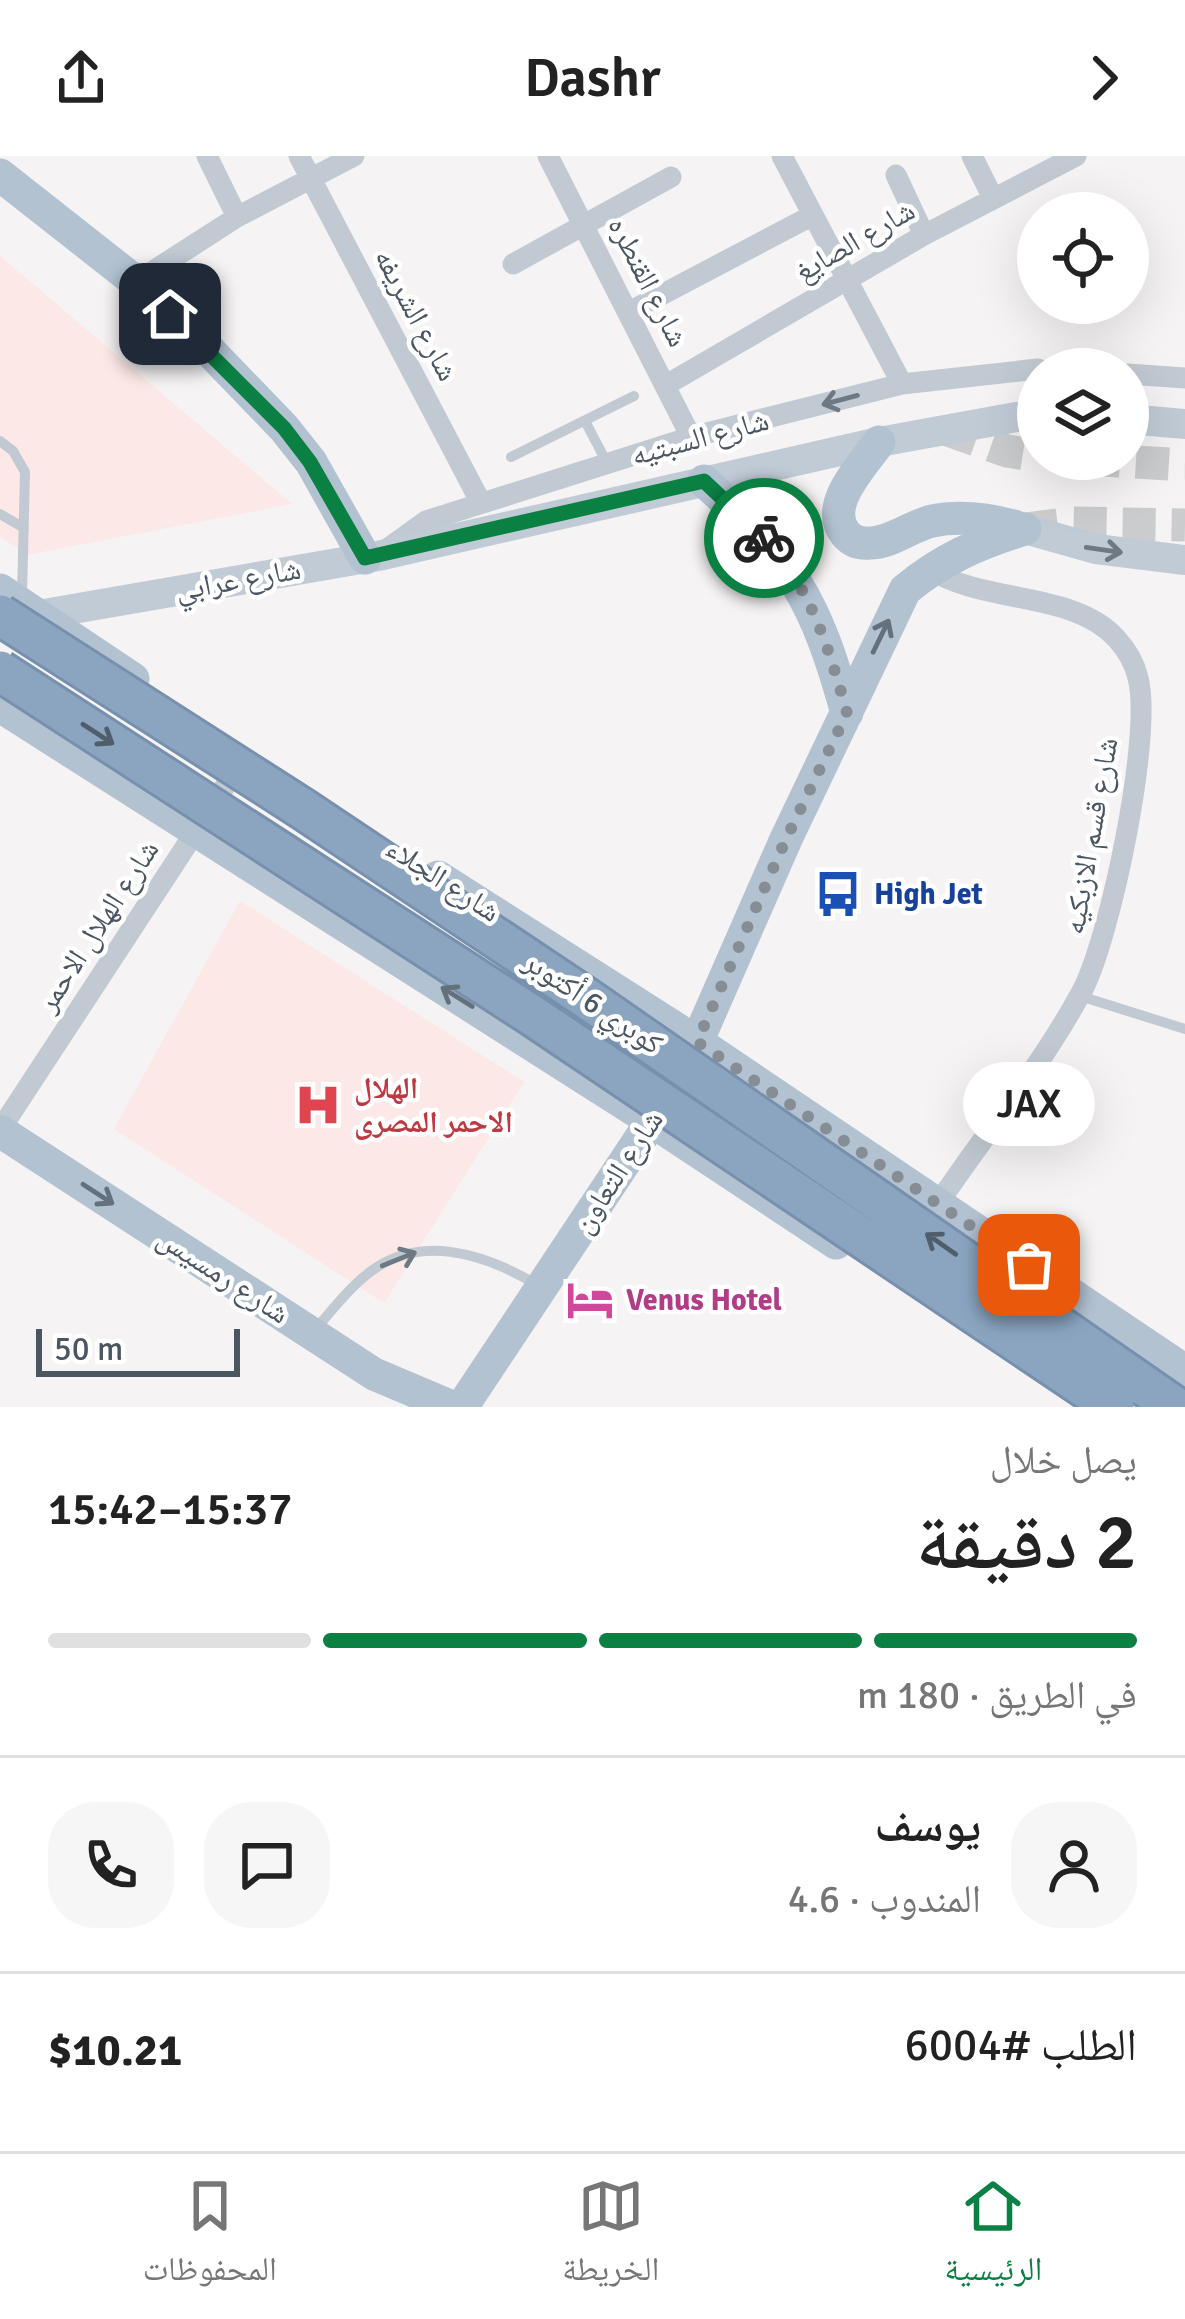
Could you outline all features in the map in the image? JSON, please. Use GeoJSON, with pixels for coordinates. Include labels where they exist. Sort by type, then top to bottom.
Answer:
{"type":"FeatureCollection","features":[{"type":"Feature","properties":{"kind":"highway","name":"كوبري 6 أكتوبر"},"geometry":{"type":"LineString","coordinates":[[12,609],[586,998],[1175,1407]]}},
{"type":"Feature","properties":{"kind":"highway","name":"كوبري 6 أكتوبر"},"geometry":{"type":"LineString","coordinates":[[0,671],[533,1016],[1114,1407]]}},
{"type":"Feature","properties":{"kind":"main road"},"geometry":{"type":"LineString","coordinates":[[0,175],[136,282],[205,346],[284,428],[372,557]]}},
{"type":"Feature","properties":{"kind":"main road"},"geometry":{"type":"LineString","coordinates":[[879,442],[843,494],[837,512],[841,530],[855,542],[874,544],[932,522],[963,518],[1024,530]]}},
{"type":"Feature","properties":{"kind":"main road"},"geometry":{"type":"LineString","coordinates":[[704,481],[774,548],[796,579],[830,650],[847,713]]}},
{"type":"Feature","properties":{"kind":"main road","name":"شارع التعاون"},"geometry":{"type":"LineString","coordinates":[[462,1407],[652,1121],[697,1042],[786,839],[905,590],[929,569],[973,544],[1024,530]]}},
{"type":"Feature","properties":{"kind":"main road","name":"شارع الجلاء"},"geometry":{"type":"LineString","coordinates":[[12,609],[697,1042],[1185,1371]]}},
{"type":"Feature","properties":{"kind":"main road"},"geometry":{"type":"LineString","coordinates":[[0,706],[652,1121],[1082,1407]]}},
{"type":"Feature","properties":{"kind":"main road","name":"شارع رمسيس"},"geometry":{"type":"LineString","coordinates":[[0,1131],[374,1374],[452,1407]]}},
{"type":"Feature","properties":{"kind":"street"},"geometry":{"type":"LineString","coordinates":[[207,156],[237,217]]}},
{"type":"Feature","properties":{"kind":"street","name":"شارع الشريفه"},"geometry":{"type":"LineString","coordinates":[[298,156],[480,501]]}},
{"type":"Feature","properties":{"kind":"street"},"geometry":{"type":"LineString","coordinates":[[136,282],[237,217],[354,156]]}},
{"type":"Feature","properties":{"kind":"street","name":"شارع القنطره"},"geometry":{"type":"LineString","coordinates":[[548,156],[691,436]]}},
{"type":"Feature","properties":{"kind":"street"},"geometry":{"type":"LineString","coordinates":[[782,156],[902,384]]}},
{"type":"Feature","properties":{"kind":"street"},"geometry":{"type":"LineString","coordinates":[[972,156],[993,198]]}},
{"type":"Feature","properties":{"kind":"street","name":"شارع الصايغ"},"geometry":{"type":"LineString","coordinates":[[666,385],[1067,158]]}},
{"type":"Feature","properties":{"kind":"street"},"geometry":{"type":"LineString","coordinates":[[896,176],[924,236]]}},
{"type":"Feature","properties":{"kind":"street"},"geometry":{"type":"LineString","coordinates":[[513,264],[671,177]]}},
{"type":"Feature","properties":{"kind":"street"},"geometry":{"type":"LineString","coordinates":[[629,312],[813,215]]}},
{"type":"Feature","properties":{"kind":"street","name":"شارع السبتيه"},"geometry":{"type":"LineString","coordinates":[[372,557],[426,521],[691,436],[902,384],[1017,371]]}},
{"type":"Feature","properties":{"kind":"street"},"geometry":{"type":"LineString","coordinates":[[1149,375],[1185,378]]}},
{"type":"Feature","properties":{"kind":"street","name":"شارع عرابي"},"geometry":{"type":"LineString","coordinates":[[12,609],[372,557],[879,442],[1017,417]]}},
{"type":"Feature","properties":{"kind":"street"},"geometry":{"type":"LineString","coordinates":[[1149,421],[1185,424]]}},
{"type":"Feature","properties":{"kind":"street"},"geometry":{"type":"LineString","coordinates":[[1024,530],[1096,549],[1185,560]]}},
{"type":"Feature","properties":{"kind":"street","name":"شارع قسم الازبكيه"},"geometry":{"type":"LineString","coordinates":[[929,569],[975,591],[1092,619],[1116,638],[1139,679],[1141,728],[1099,956],[1080,996],[938,1204]]}},
{"type":"Feature","properties":{"kind":"street","name":"شارع الهلال الاحمر"},"geometry":{"type":"LineString","coordinates":[[0,1131],[246,754]]}},
{"type":"Feature","properties":{"kind":"lane"},"geometry":{"type":"LineString","coordinates":[[512,457],[634,396]]}},
{"type":"Feature","properties":{"kind":"lane"},"geometry":{"type":"LineString","coordinates":[[585,421],[608,463]]}},
{"type":"Feature","properties":{"kind":"lane"},"geometry":{"type":"LineString","coordinates":[[0,441],[21,460],[25,472],[24,528],[12,609]]}},
{"type":"Feature","properties":{"kind":"lane"},"geometry":{"type":"LineString","coordinates":[[0,514],[24,528]]}},
{"type":"Feature","properties":{"kind":"lane"},"geometry":{"type":"LineString","coordinates":[[1080,996],[1185,1029]]}},
{"type":"Feature","properties":{"kind":"lane"},"geometry":{"type":"LineString","coordinates":[[311,1333],[365,1275],[394,1258],[421,1250],[483,1258],[542,1287]]}},
{"type":"Feature","properties":{"kind":"shaded area"},"geometry":{"type":"Polygon","coordinates":[[[0,256],[292,504],[26,555],[0,536],[0,256]]]}},
{"type":"Feature","properties":{"kind":"shaded area","name":"الهلال الاحمر المصرى"},"geometry":{"type":"Polygon","coordinates":[[[240,901],[524,1082],[384,1303],[114,1129],[240,901]]]}},
{"type":"Feature","properties":{"kind":"tunnel"},"geometry":{"type":"LineString","coordinates":[[945,429],[1017,453]]}},
{"type":"Feature","properties":{"kind":"tunnel"},"geometry":{"type":"LineString","coordinates":[[1149,463],[1185,465]]}},
{"type":"Feature","properties":{"kind":"tunnel"},"geometry":{"type":"LineString","coordinates":[[1025,529],[1072,523],[1185,525]]}},
{"type":"Feature","properties":{"kind":"way so far"},"geometry":{"type":"LineString","coordinates":[[764,538],[796,579],[815,614],[847,713],[697,1042],[1029,1265]]}},
{"type":"Feature","properties":{"kind":"place","name":"High Jet"},"geometry":{"type":"Point","coordinates":[838,894]}},
{"type":"Feature","properties":{"kind":"place","name":"الهلال الاحمر المصرى"},"geometry":{"type":"Point","coordinates":[318,1105]}},
{"type":"Feature","properties":{"kind":"place","name":"JAX"},"geometry":{"type":"Point","coordinates":[1029,1265]}},
{"type":"Feature","properties":{"kind":"place","name":"Venus Hotel"},"geometry":{"type":"Point","coordinates":[590,1300]}},
{"type":"Feature","properties":{"kind":"route"},"geometry":{"type":"LineString","coordinates":[[170,314],[284,428],[310,462],[365,558],[704,481],[764,538]]}}]}
